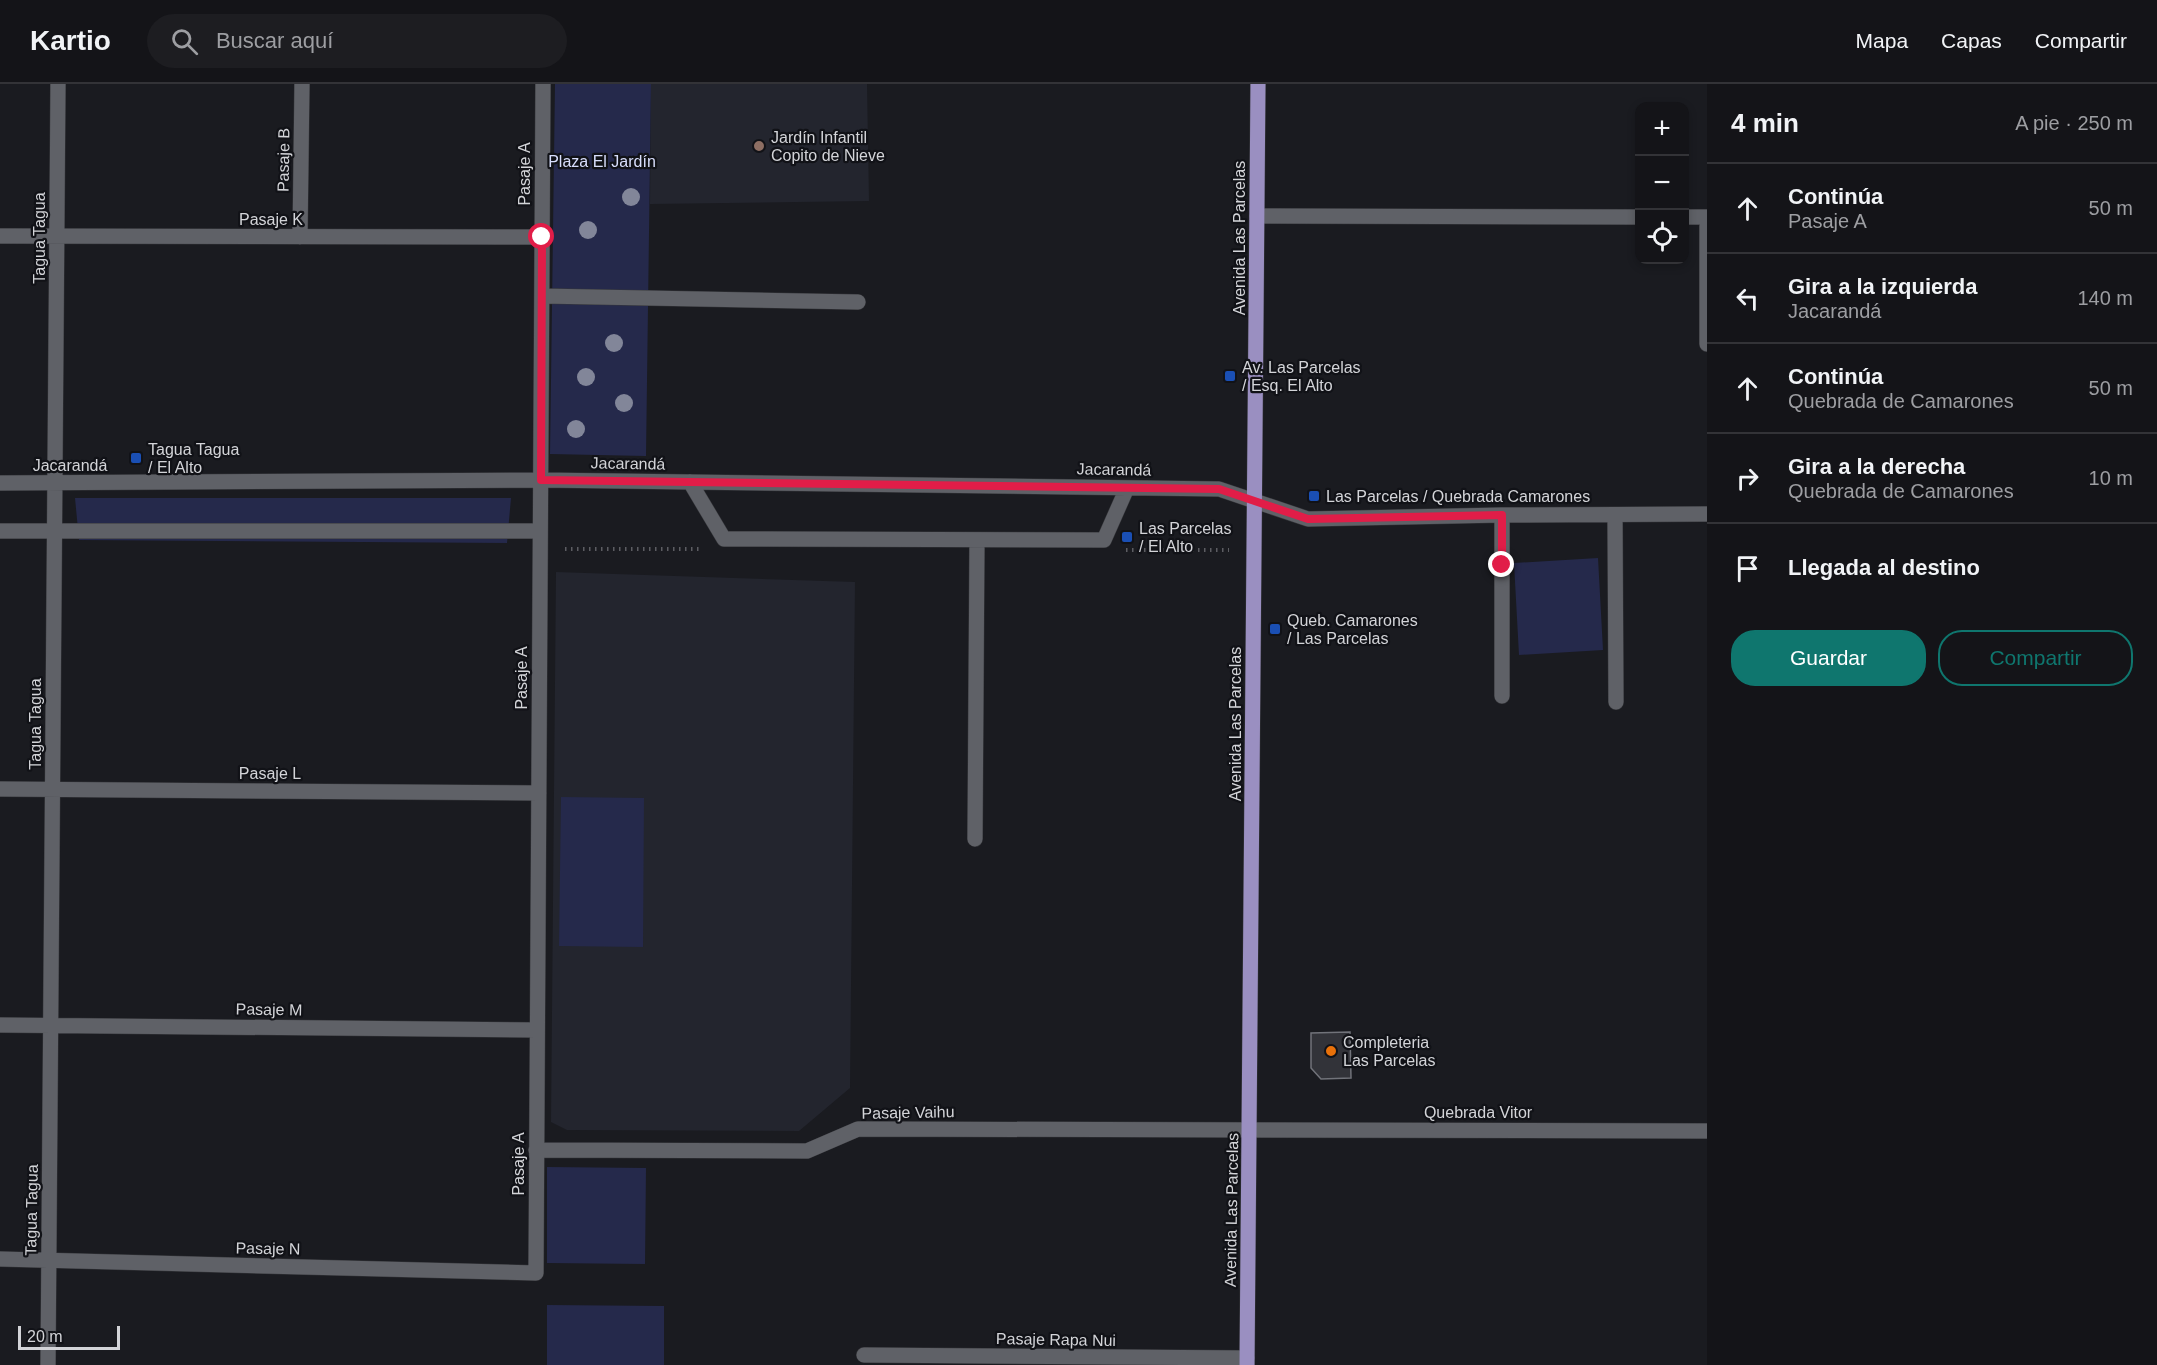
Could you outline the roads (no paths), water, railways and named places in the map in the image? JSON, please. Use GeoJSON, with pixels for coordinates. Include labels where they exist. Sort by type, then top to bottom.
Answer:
{"type":"FeatureCollection","features":[{"type":"Feature","properties":{"kind":"main road","name":"Avenida Las Parcelas"},"geometry":{"type":"LineString","coordinates":[[1247,1362],[1258,84]]}},
{"type":"Feature","properties":{"kind":"street","name":"Tagua Tagua"},"geometry":{"type":"LineString","coordinates":[[48,1365],[58,84]]}},
{"type":"Feature","properties":{"kind":"street","name":"Pasaje B"},"geometry":{"type":"LineString","coordinates":[[300,237],[302,84]]}},
{"type":"Feature","properties":{"kind":"street","name":"Pasaje A"},"geometry":{"type":"LineString","coordinates":[[536,1273],[543,84]]}},
{"type":"Feature","properties":{"kind":"street"},"geometry":{"type":"LineString","coordinates":[[1257,216],[1635,218]]}},
{"type":"Feature","properties":{"kind":"street"},"geometry":{"type":"LineString","coordinates":[[1689,218],[1707,218]]}},
{"type":"Feature","properties":{"kind":"street"},"geometry":{"type":"LineString","coordinates":[[1707,226],[1707,344]]}},
{"type":"Feature","properties":{"kind":"street","name":"Pasaje K"},"geometry":{"type":"LineString","coordinates":[[0,236],[542,237]]}},
{"type":"Feature","properties":{"kind":"street"},"geometry":{"type":"LineString","coordinates":[[542,296],[858,302]]}},
{"type":"Feature","properties":{"kind":"street","name":"Jacarandá"},"geometry":{"type":"LineString","coordinates":[[0,483],[541,480],[1219,489],[1308,519],[1707,514]]}},
{"type":"Feature","properties":{"kind":"street"},"geometry":{"type":"LineString","coordinates":[[690,482],[724,539],[1104,540],[1127,488]]}},
{"type":"Feature","properties":{"kind":"street"},"geometry":{"type":"LineString","coordinates":[[1502,515],[1502,696]]}},
{"type":"Feature","properties":{"kind":"street"},"geometry":{"type":"LineString","coordinates":[[1615,515],[1616,702]]}},
{"type":"Feature","properties":{"kind":"street"},"geometry":{"type":"LineString","coordinates":[[0,531],[540,531]]}},
{"type":"Feature","properties":{"kind":"street"},"geometry":{"type":"LineString","coordinates":[[975,839],[977,540]]}},
{"type":"Feature","properties":{"kind":"street","name":"Pasaje L"},"geometry":{"type":"LineString","coordinates":[[0,789],[539,793]]}},
{"type":"Feature","properties":{"kind":"street","name":"Pasaje M"},"geometry":{"type":"LineString","coordinates":[[0,1025],[537,1030]]}},
{"type":"Feature","properties":{"kind":"street","name":"Pasaje Vaihu"},"geometry":{"type":"LineString","coordinates":[[536,1150],[807,1151],[858,1129],[1250,1129]]}},
{"type":"Feature","properties":{"kind":"street","name":"Quebrada Vitor"},"geometry":{"type":"LineString","coordinates":[[1250,1129],[1707,1131]]}},
{"type":"Feature","properties":{"kind":"street","name":"Pasaje N"},"geometry":{"type":"LineString","coordinates":[[0,1259],[536,1273]]}},
{"type":"Feature","properties":{"kind":"street","name":"Pasaje Rapa Nui"},"geometry":{"type":"LineString","coordinates":[[864,1354],[1247,1362]]}},
{"type":"Feature","properties":{"kind":"place","name":"Jardín Infantil Copito de Nieve"},"geometry":{"type":"Point","coordinates":[759,146]}},
{"type":"Feature","properties":{"kind":"place","name":"Av. Las Parcelas / Esq. El Alto"},"geometry":{"type":"Point","coordinates":[1230,376]}},
{"type":"Feature","properties":{"kind":"place","name":"Tagua Tagua / El Alto"},"geometry":{"type":"Point","coordinates":[136,458]}},
{"type":"Feature","properties":{"kind":"place","name":"Las Parcelas / Quebrada Camarones"},"geometry":{"type":"Point","coordinates":[1314,496]}},
{"type":"Feature","properties":{"kind":"place","name":"Las Parcelas / El Alto"},"geometry":{"type":"Point","coordinates":[1127,537]}},
{"type":"Feature","properties":{"kind":"place","name":"Queb. Camarones / Las Parcelas"},"geometry":{"type":"Point","coordinates":[1275,629]}},
{"type":"Feature","properties":{"kind":"place","name":"Completeria Las Parcelas"},"geometry":{"type":"Point","coordinates":[1331,1051]}},
{"type":"Feature","properties":{"kind":"park label","name":"Plaza El Jardín"},"geometry":{"type":"Point","coordinates":[602,161]}}]}
